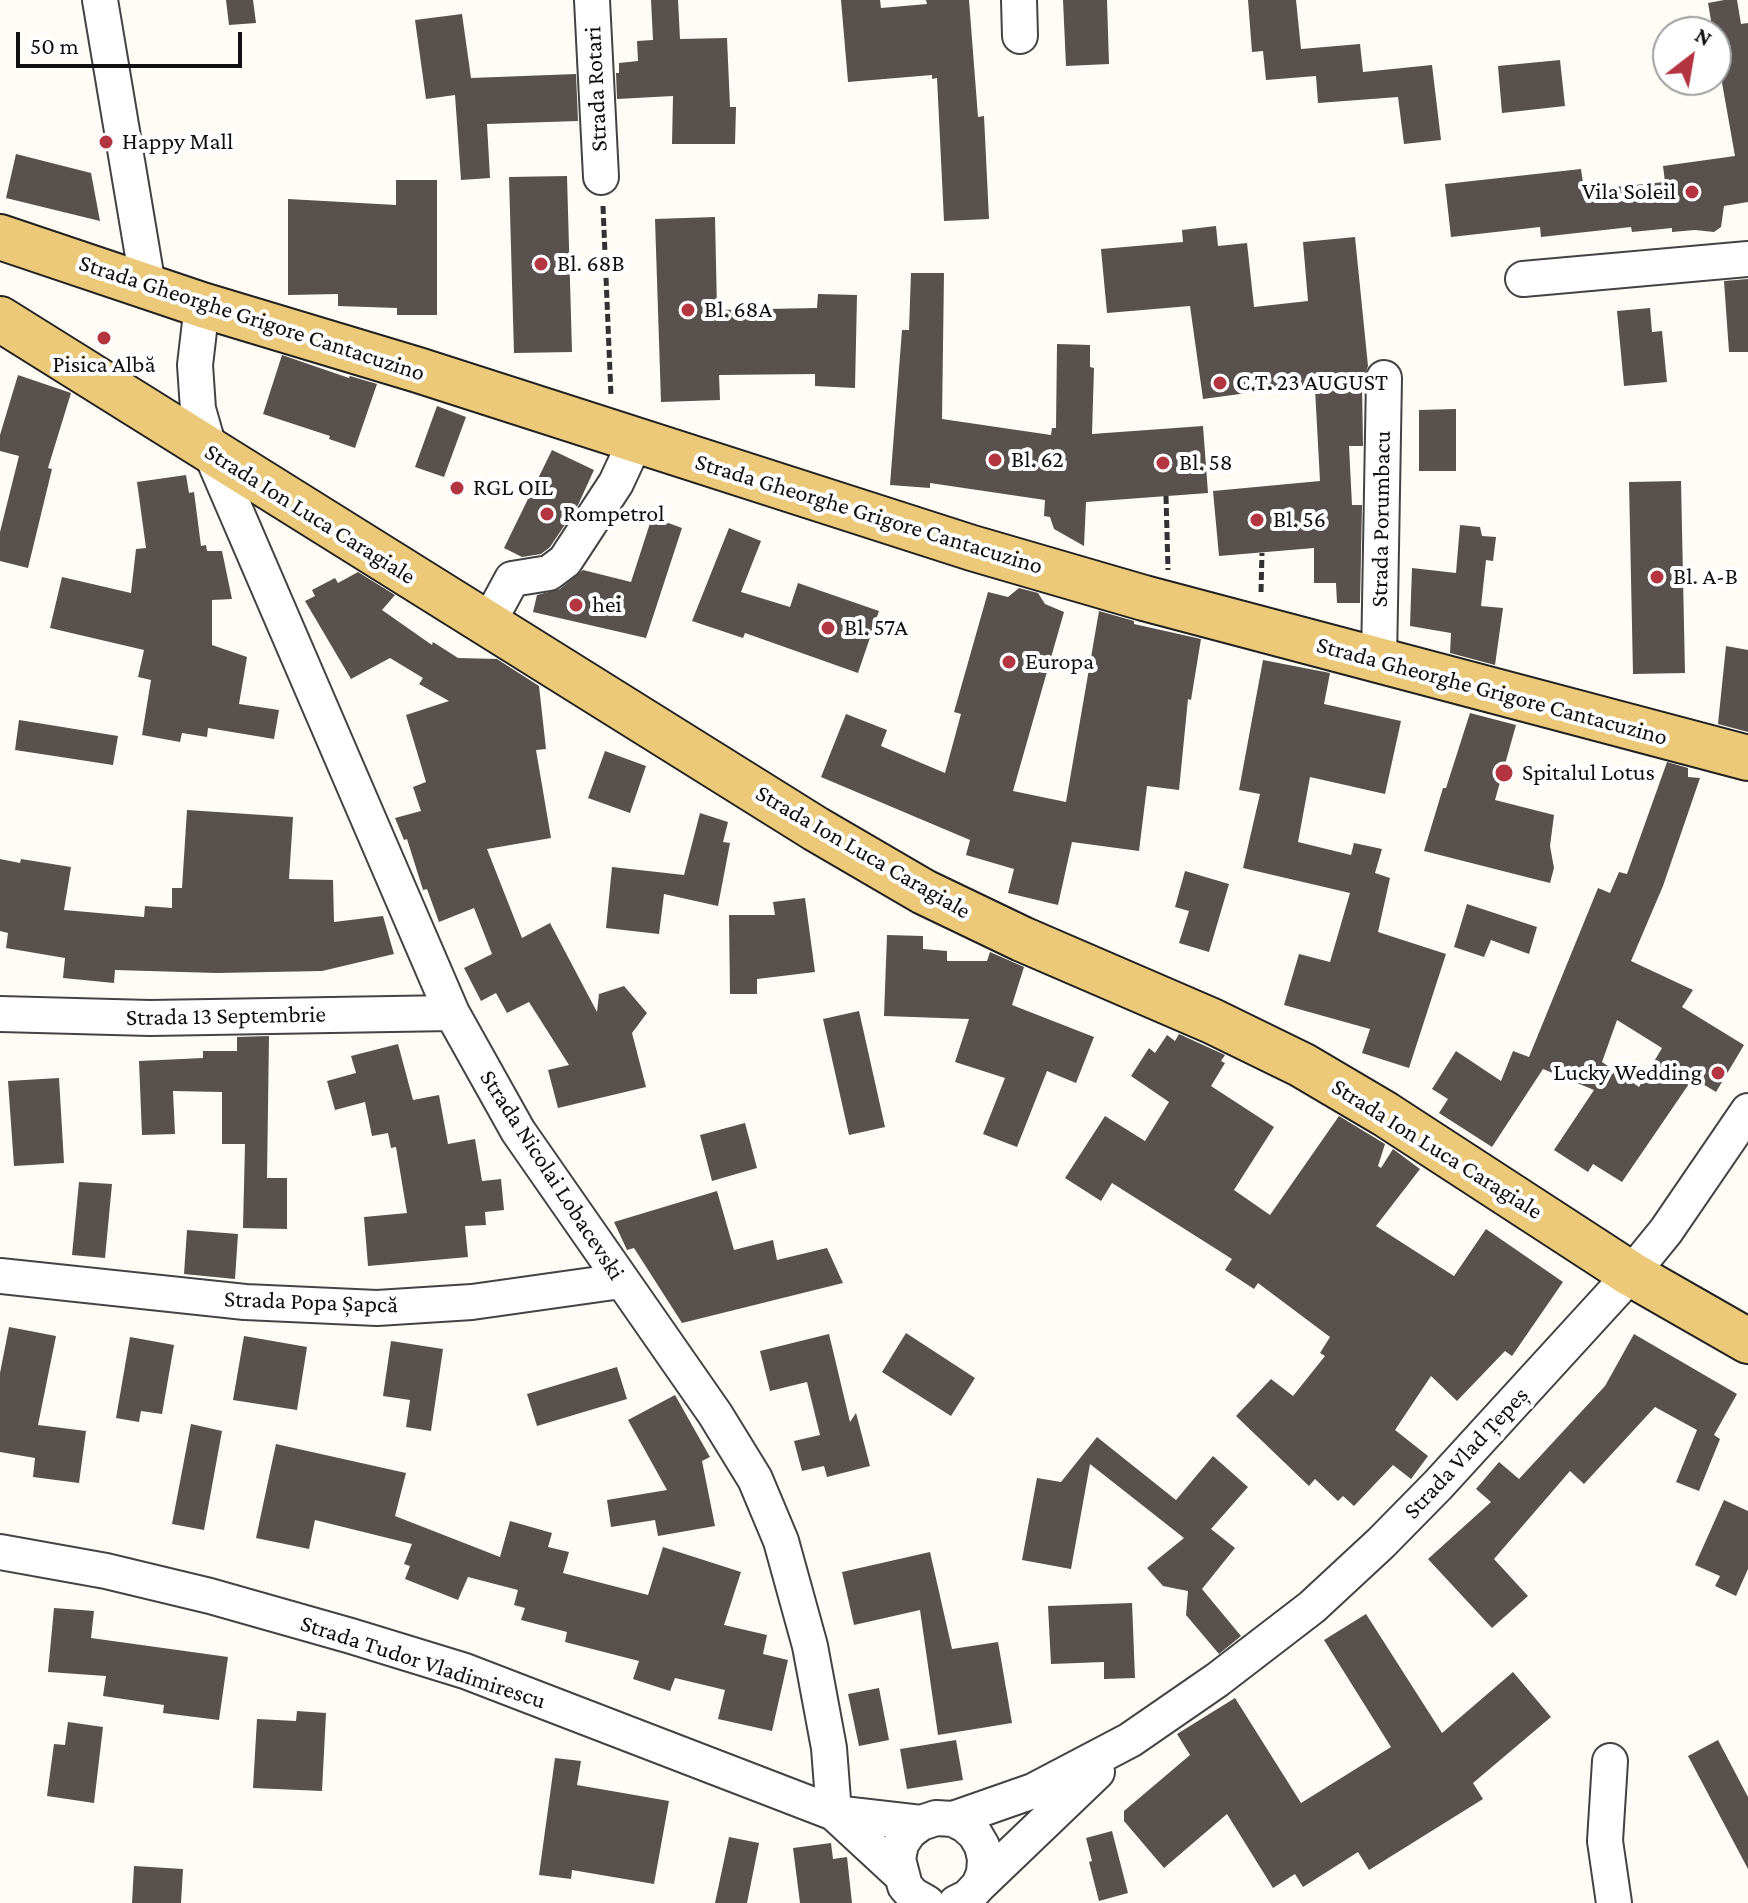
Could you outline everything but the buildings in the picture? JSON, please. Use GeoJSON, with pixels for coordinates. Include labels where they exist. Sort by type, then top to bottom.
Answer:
{"type":"FeatureCollection","features":[{"type":"Feature","properties":{"kind":"main road","name":"Strada Gheorghe Grigore Cantacuzino"},"geometry":{"type":"LineString","coordinates":[[0,237],[202,305],[418,370],[972,548],[1144,598],[1748,758]]}},
{"type":"Feature","properties":{"kind":"main road","name":"Strada Ion Luca Caragiale"},"geometry":{"type":"LineString","coordinates":[[0,319],[816,829],[924,892],[1022,939],[1212,1021],[1302,1065],[1385,1114],[1631,1274],[1748,1341]]}},
{"type":"Feature","properties":{"kind":"street"},"geometry":{"type":"LineString","coordinates":[[100,0],[148,286]]}},
{"type":"Feature","properties":{"kind":"street","name":"Strada Rotari"},"geometry":{"type":"LineString","coordinates":[[592,0],[601,177]]}},
{"type":"Feature","properties":{"kind":"street"},"geometry":{"type":"LineString","coordinates":[[1019,0],[1020,36]]}},
{"type":"Feature","properties":{"kind":"street"},"geometry":{"type":"LineString","coordinates":[[1523,279],[1748,259]]}},
{"type":"Feature","properties":{"kind":"street","name":"Strada Nicolai Lobacevski"},"geometry":{"type":"LineString","coordinates":[[202,305],[195,365],[198,409],[210,451],[452,1013],[518,1131],[723,1427],[755,1479],[781,1541],[810,1646],[829,1748],[834,1813]]}},
{"type":"Feature","properties":{"kind":"street","name":"Strada Porumbacu"},"geometry":{"type":"LineString","coordinates":[[1379,661],[1384,378]]}},
{"type":"Feature","properties":{"kind":"street"},"geometry":{"type":"LineString","coordinates":[[487,625],[512,579],[549,573],[565,561],[616,483],[625,437]]}},
{"type":"Feature","properties":{"kind":"street","name":"Strada 13 Septembrie"},"geometry":{"type":"LineString","coordinates":[[0,1014],[150,1018],[452,1013]]}},
{"type":"Feature","properties":{"kind":"street","name":"Strada Vlad Țepeș"},"geometry":{"type":"LineString","coordinates":[[937,1821],[1033,1791],[1130,1740],[1229,1671],[1312,1607],[1438,1485],[1631,1274],[1666,1231],[1748,1111]]}},
{"type":"Feature","properties":{"kind":"street","name":"Strada Popa Șapcă"},"geometry":{"type":"LineString","coordinates":[[0,1276],[245,1302],[377,1308],[472,1302],[621,1281]]}},
{"type":"Feature","properties":{"kind":"street","name":"Strada Tudor Vladimirescu"},"geometry":{"type":"LineString","coordinates":[[0,1552],[106,1571],[210,1596],[465,1671],[834,1813],[937,1821]]}},
{"type":"Feature","properties":{"kind":"street","name":"Strada Vlad Țepeș"},"geometry":{"type":"LineString","coordinates":[[967,1894],[1130,1740]]}},
{"type":"Feature","properties":{"kind":"street"},"geometry":{"type":"LineString","coordinates":[[1610,1761],[1605,1841],[1614,1903]]}},
{"type":"Feature","properties":{"kind":"street","name":"Strada Tudor Vladimirescu"},"geometry":{"type":"LineString","coordinates":[[834,1813],[900,1874],[913,1895],[925,1903]]}},
{"type":"Feature","properties":{"kind":"street"},"geometry":{"type":"LineString","coordinates":[[900,1874],[898,1859],[901,1844],[909,1832],[937,1821],[975,1834],[982,1846],[984,1873],[967,1894]]}},
{"type":"Feature","properties":{"kind":"path"},"geometry":{"type":"LineString","coordinates":[[601,177],[625,437]]}},
{"type":"Feature","properties":{"kind":"path"},"geometry":{"type":"LineString","coordinates":[[1166,496],[1169,583]]}},
{"type":"Feature","properties":{"kind":"path"},"geometry":{"type":"LineString","coordinates":[[1261,595],[1262,553]]}},
{"type":"Feature","properties":{"kind":"place","name":"Happy Mall"},"geometry":{"type":"Point","coordinates":[106,142]}},
{"type":"Feature","properties":{"kind":"place","name":"Vila Soleil"},"geometry":{"type":"Point","coordinates":[1692,192]}},
{"type":"Feature","properties":{"kind":"place","name":"Bl. 68B"},"geometry":{"type":"Point","coordinates":[541,264]}},
{"type":"Feature","properties":{"kind":"place","name":"Bl. 68A"},"geometry":{"type":"Point","coordinates":[688,310]}},
{"type":"Feature","properties":{"kind":"place","name":"Pisica Albă"},"geometry":{"type":"Point","coordinates":[104,338]}},
{"type":"Feature","properties":{"kind":"place","name":"C.T. 23 AUGUST"},"geometry":{"type":"Point","coordinates":[1220,383]}},
{"type":"Feature","properties":{"kind":"place","name":"Bl. 62"},"geometry":{"type":"Point","coordinates":[995,460]}},
{"type":"Feature","properties":{"kind":"place","name":"Bl. 58"},"geometry":{"type":"Point","coordinates":[1163,463]}},
{"type":"Feature","properties":{"kind":"place","name":"RGL OIL"},"geometry":{"type":"Point","coordinates":[457,488]}},
{"type":"Feature","properties":{"kind":"place","name":"Rompetrol"},"geometry":{"type":"Point","coordinates":[547,514]}},
{"type":"Feature","properties":{"kind":"place","name":"Bl. 56"},"geometry":{"type":"Point","coordinates":[1257,520]}},
{"type":"Feature","properties":{"kind":"place","name":"Bl. A-B"},"geometry":{"type":"Point","coordinates":[1657,577]}},
{"type":"Feature","properties":{"kind":"place","name":"hei"},"geometry":{"type":"Point","coordinates":[576,605]}},
{"type":"Feature","properties":{"kind":"place","name":"Bl. 57A"},"geometry":{"type":"Point","coordinates":[828,628]}},
{"type":"Feature","properties":{"kind":"place","name":"Europa"},"geometry":{"type":"Point","coordinates":[1009,662]}},
{"type":"Feature","properties":{"kind":"place","name":"Spitalul Lotus"},"geometry":{"type":"Point","coordinates":[1504,773]}},
{"type":"Feature","properties":{"kind":"place","name":"Lucky Wedding"},"geometry":{"type":"Point","coordinates":[1718,1073]}}]}
